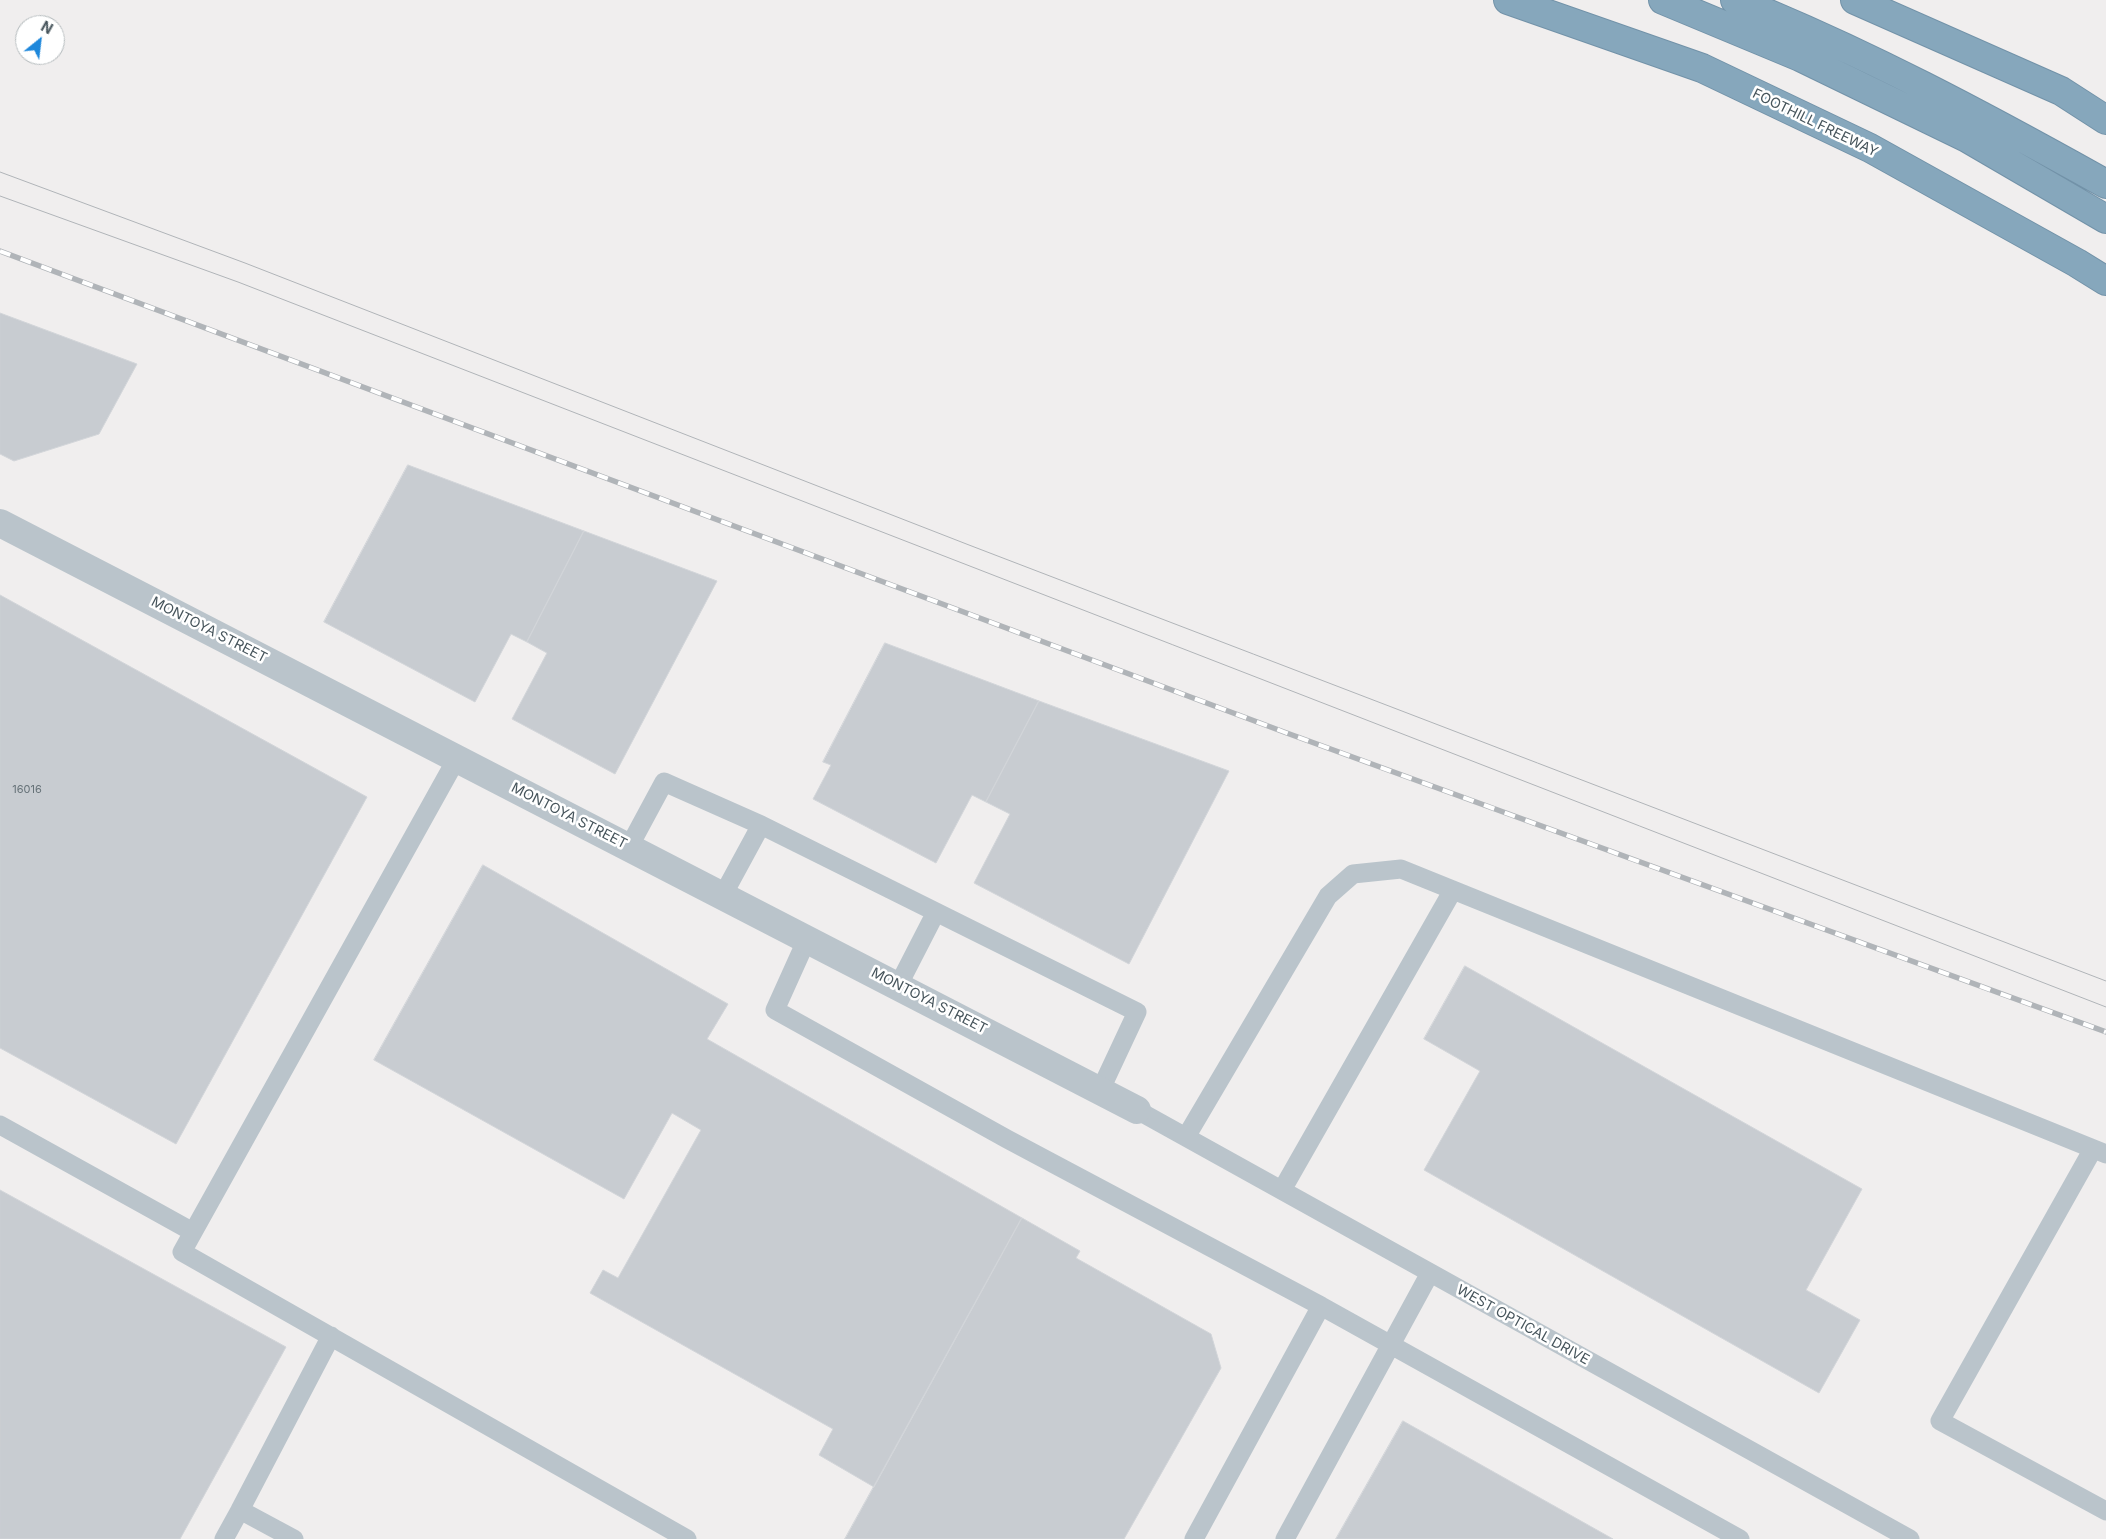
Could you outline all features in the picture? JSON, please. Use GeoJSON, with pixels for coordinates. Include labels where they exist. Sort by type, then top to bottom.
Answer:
{"type":"FeatureCollection","features":[{"type":"Feature","properties":{"kind":"highway","name":"FOOTHILL FREEWAY"},"geometry":{"type":"LineString","coordinates":[[1508,0],[1702,68],[1870,148],[2106,280]]}},
{"type":"Feature","properties":{"kind":"highway"},"geometry":{"type":"LineString","coordinates":[[1663,0],[1800,57],[1967,138],[2106,219]]}},
{"type":"Feature","properties":{"kind":"highway"},"geometry":{"type":"LineString","coordinates":[[1735,0],[1818,35],[2012,132],[2106,184]]}},
{"type":"Feature","properties":{"kind":"highway"},"geometry":{"type":"LineString","coordinates":[[1855,0],[2061,91]]}},
{"type":"Feature","properties":{"kind":"highway"},"geometry":{"type":"LineString","coordinates":[[1900,0],[2061,91],[2106,120]]}},
{"type":"Feature","properties":{"kind":"street","name":"MONTOYA STREET"},"geometry":{"type":"LineString","coordinates":[[5,532],[457,758],[1137,1110]]}},
{"type":"Feature","properties":{"kind":"lane"},"geometry":{"type":"LineString","coordinates":[[457,758],[182,1252],[686,1539]]}},
{"type":"Feature","properties":{"kind":"lane"},"geometry":{"type":"LineString","coordinates":[[629,847],[664,782],[761,825],[1137,1012],[1100,1091]]}},
{"type":"Feature","properties":{"kind":"lane"},"geometry":{"type":"LineString","coordinates":[[723,896],[761,825]]}},
{"type":"Feature","properties":{"kind":"lane"},"geometry":{"type":"LineString","coordinates":[[1186,1137],[1328,896],[1353,874],[1401,869],[2099,1152],[1940,1421],[2106,1511]]}},
{"type":"Feature","properties":{"kind":"lane"},"geometry":{"type":"LineString","coordinates":[[1282,1190],[1453,890]]}},
{"type":"Feature","properties":{"kind":"lane"},"geometry":{"type":"LineString","coordinates":[[898,986],[936,912]]}},
{"type":"Feature","properties":{"kind":"lane"},"geometry":{"type":"LineString","coordinates":[[807,939],[775,1010],[1007,1139],[1321,1306],[1740,1539]]}},
{"type":"Feature","properties":{"kind":"lane","name":"WEST OPTICAL DRIVE"},"geometry":{"type":"LineString","coordinates":[[1137,1110],[1910,1539]]}},
{"type":"Feature","properties":{"kind":"lane"},"geometry":{"type":"LineString","coordinates":[[0,1125],[193,1232]]}},
{"type":"Feature","properties":{"kind":"lane"},"geometry":{"type":"LineString","coordinates":[[1285,1539],[1430,1273]]}},
{"type":"Feature","properties":{"kind":"lane"},"geometry":{"type":"LineString","coordinates":[[1194,1539],[1321,1306]]}},
{"type":"Feature","properties":{"kind":"lane"},"geometry":{"type":"LineString","coordinates":[[224,1539],[331,1336]]}},
{"type":"Feature","properties":{"kind":"lane"},"geometry":{"type":"LineString","coordinates":[[240,1510],[294,1539]]}},
{"type":"Feature","properties":{"kind":"building"},"geometry":{"type":"Polygon","coordinates":[[[0,313],[137,364],[99,434],[14,461],[0,454],[0,313]]]}},
{"type":"Feature","properties":{"kind":"building"},"geometry":{"type":"Polygon","coordinates":[[[408,465],[584,531],[527,642],[511,634],[475,702],[324,622],[408,465]]]}},
{"type":"Feature","properties":{"kind":"building"},"geometry":{"type":"Polygon","coordinates":[[[584,531],[717,581],[615,774],[512,719],[547,653],[527,642],[584,531]]]}},
{"type":"Feature","properties":{"kind":"building"},"geometry":{"type":"Polygon","coordinates":[[[0,595],[367,797],[176,1144],[0,1048],[0,595]]]}},
{"type":"Feature","properties":{"kind":"building"},"geometry":{"type":"Polygon","coordinates":[[[885,643],[1039,701],[986,802],[972,795],[936,863],[813,799],[831,765],[823,762],[885,643]]]}},
{"type":"Feature","properties":{"kind":"building"},"geometry":{"type":"Polygon","coordinates":[[[1039,701],[1229,771],[1129,964],[974,883],[1010,814],[986,802],[1039,701]]]}},
{"type":"Feature","properties":{"kind":"building"},"geometry":{"type":"Polygon","coordinates":[[[483,865],[728,1004],[707,1039],[1022,1218],[874,1487],[819,1455],[833,1429],[590,1293],[603,1270],[618,1278],[701,1130],[672,1113],[624,1199],[374,1060],[483,865]]]}},
{"type":"Feature","properties":{"kind":"building"},"geometry":{"type":"Polygon","coordinates":[[[1465,966],[1862,1189],[1806,1290],[1860,1320],[1819,1393],[1424,1170],[1480,1071],[1424,1039],[1465,966]]]}},
{"type":"Feature","properties":{"kind":"building"},"geometry":{"type":"Polygon","coordinates":[[[0,1190],[286,1347],[180,1539],[0,1539],[0,1190]]]}},
{"type":"Feature","properties":{"kind":"building"},"geometry":{"type":"Polygon","coordinates":[[[1022,1218],[1080,1251],[1076,1258],[1211,1334],[1221,1368],[1124,1539],[845,1539],[1022,1218]]]}},
{"type":"Feature","properties":{"kind":"building"},"geometry":{"type":"Polygon","coordinates":[[[1403,1421],[1613,1539],[1336,1539],[1403,1421]]]}},
{"type":"Feature","properties":{"kind":"tram line"},"geometry":{"type":"LineString","coordinates":[[0,172],[245,263],[969,545],[2106,981]]}},
{"type":"Feature","properties":{"kind":"tram line"},"geometry":{"type":"LineString","coordinates":[[0,196],[238,282],[2106,1007]]}},
{"type":"Feature","properties":{"kind":"railway"},"geometry":{"type":"LineString","coordinates":[[0,251],[1284,732],[2106,1032]]}}]}
